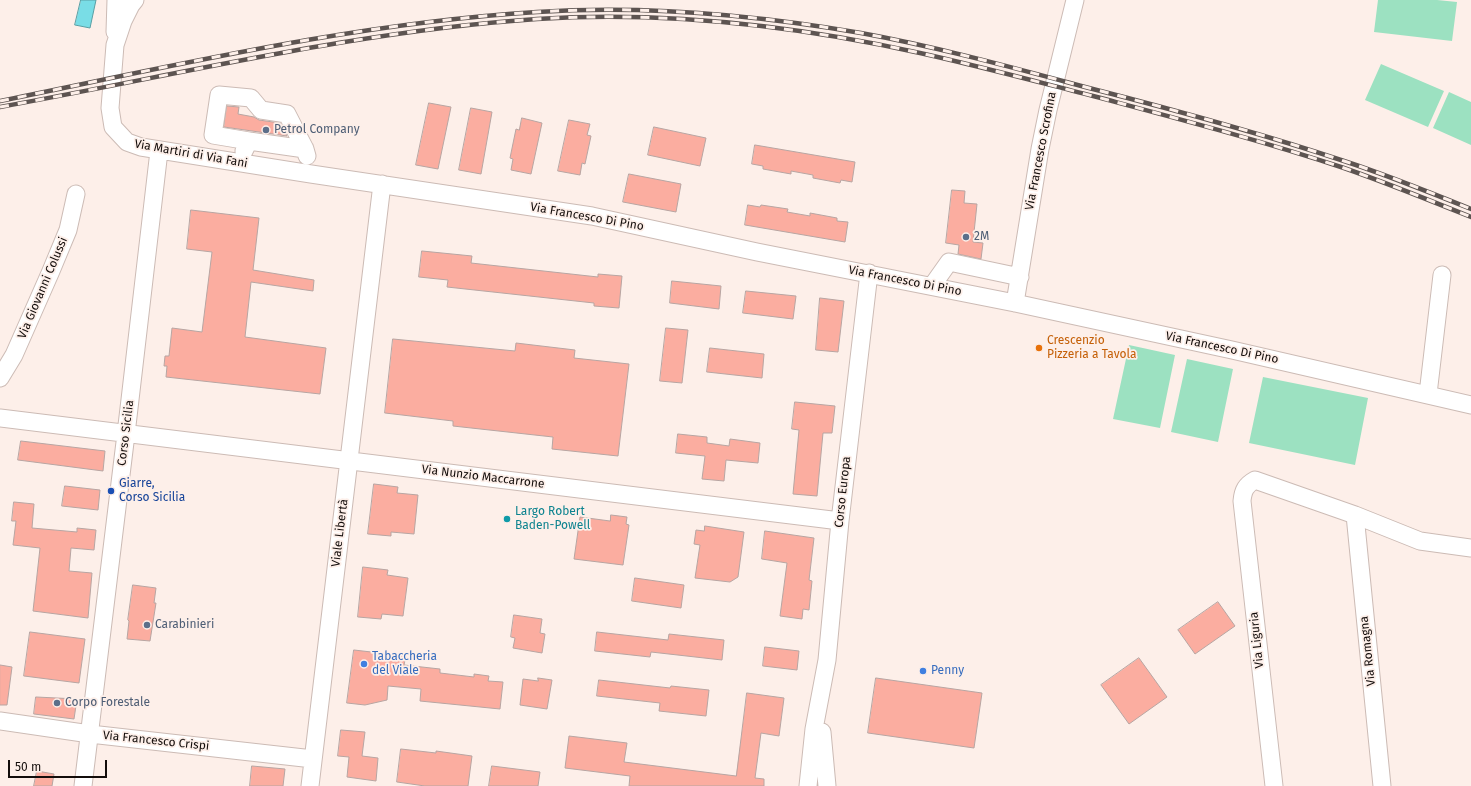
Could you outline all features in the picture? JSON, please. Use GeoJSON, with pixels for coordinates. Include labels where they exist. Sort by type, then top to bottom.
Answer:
{"type":"FeatureCollection","features":[{"type":"Feature","properties":{"kind":"street"},"geometry":{"type":"LineString","coordinates":[[115,45],[116,0]]}},
{"type":"Feature","properties":{"kind":"street","name":"Via Martiri di Via Fani"},"geometry":{"type":"LineString","coordinates":[[135,0],[123,21],[115,45],[110,108],[113,128],[127,142],[159,151],[335,177]]}},
{"type":"Feature","properties":{"kind":"street","name":"Via Francesco Scrofina"},"geometry":{"type":"LineString","coordinates":[[1015,303],[1041,141],[1075,0]]}},
{"type":"Feature","properties":{"kind":"street"},"geometry":{"type":"LineString","coordinates":[[305,149],[213,135],[219,95],[251,98],[261,110],[287,114],[305,149],[311,174]]}},
{"type":"Feature","properties":{"kind":"street"},"geometry":{"type":"LineString","coordinates":[[238,163],[249,141]]}},
{"type":"Feature","properties":{"kind":"street","name":"Corso Sicilia"},"geometry":{"type":"LineString","coordinates":[[83,786],[159,151]]}},
{"type":"Feature","properties":{"kind":"street","name":"Via Francesco Di Pino"},"geometry":{"type":"LineString","coordinates":[[335,177],[592,216],[757,252],[1015,303],[1428,394],[1471,405]]}},
{"type":"Feature","properties":{"kind":"street","name":"Viale Libertà"},"geometry":{"type":"LineString","coordinates":[[310,786],[382,184]]}},
{"type":"Feature","properties":{"kind":"street","name":"Via Giovanni Colussi"},"geometry":{"type":"LineString","coordinates":[[0,378],[14,355],[51,272],[68,230],[76,194]]}},
{"type":"Feature","properties":{"kind":"street"},"geometry":{"type":"LineString","coordinates":[[932,286],[949,262],[1020,277]]}},
{"type":"Feature","properties":{"kind":"street"},"geometry":{"type":"LineString","coordinates":[[988,270],[993,299]]}},
{"type":"Feature","properties":{"kind":"street","name":"Corso Europa"},"geometry":{"type":"LineString","coordinates":[[823,684],[828,652],[840,521],[869,274]]}},
{"type":"Feature","properties":{"kind":"street"},"geometry":{"type":"LineString","coordinates":[[1428,394],[1442,275]]}},
{"type":"Feature","properties":{"kind":"street","name":"Via Nunzio Maccarrone"},"geometry":{"type":"LineString","coordinates":[[0,418],[840,521]]}},
{"type":"Feature","properties":{"kind":"street","name":"Via Liguria"},"geometry":{"type":"LineString","coordinates":[[1274,786],[1242,501],[1243,493],[1247,484],[1255,480],[1355,515]]}},
{"type":"Feature","properties":{"kind":"street"},"geometry":{"type":"LineString","coordinates":[[1355,515],[1420,542],[1471,548]]}},
{"type":"Feature","properties":{"kind":"street","name":"Via Romagna"},"geometry":{"type":"LineString","coordinates":[[1355,515],[1382,786]]}},
{"type":"Feature","properties":{"kind":"street"},"geometry":{"type":"LineString","coordinates":[[808,786],[814,729],[823,684]]}},
{"type":"Feature","properties":{"kind":"street"},"geometry":{"type":"LineString","coordinates":[[823,684],[822,739],[827,786]]}},
{"type":"Feature","properties":{"kind":"street","name":"Via Francesco Crispi"},"geometry":{"type":"LineString","coordinates":[[0,721],[90,734],[313,759]]}},
{"type":"Feature","properties":{"kind":"green space"},"geometry":{"type":"Polygon","coordinates":[[[1378,0],[1437,0],[1457,2],[1452,41],[1374,32],[1378,0]]]}},
{"type":"Feature","properties":{"kind":"green space"},"geometry":{"type":"Polygon","coordinates":[[[1381,64],[1444,91],[1428,127],[1365,100],[1381,64]]]}},
{"type":"Feature","properties":{"kind":"green space"},"geometry":{"type":"Polygon","coordinates":[[[1449,92],[1471,102],[1471,145],[1433,128],[1449,92]]]}},
{"type":"Feature","properties":{"kind":"green space"},"geometry":{"type":"Polygon","coordinates":[[[1129,345],[1175,355],[1160,428],[1113,419],[1129,345]]]}},
{"type":"Feature","properties":{"kind":"green space"},"geometry":{"type":"Polygon","coordinates":[[[1187,359],[1233,369],[1218,442],[1171,432],[1187,359]]]}},
{"type":"Feature","properties":{"kind":"green space"},"geometry":{"type":"Polygon","coordinates":[[[1263,377],[1368,398],[1355,465],[1249,443],[1263,377]]]}},
{"type":"Feature","properties":{"kind":"water"},"geometry":{"type":"Polygon","coordinates":[[[81,0],[96,0],[90,28],[75,25],[81,0]]]}},
{"type":"Feature","properties":{"kind":"building"},"geometry":{"type":"Polygon","coordinates":[[[429,103],[451,107],[438,169],[416,165],[429,103]]]}},
{"type":"Feature","properties":{"kind":"building"},"geometry":{"type":"Polygon","coordinates":[[[227,106],[239,107],[238,114],[254,117],[259,120],[280,123],[287,136],[224,127],[227,106]]]}},
{"type":"Feature","properties":{"kind":"building"},"geometry":{"type":"Polygon","coordinates":[[[471,108],[492,112],[481,174],[459,170],[471,108]]]}},
{"type":"Feature","properties":{"kind":"building"},"geometry":{"type":"Polygon","coordinates":[[[522,118],[542,123],[531,174],[511,170],[513,159],[510,158],[516,129],[519,130],[522,118]]]}},
{"type":"Feature","properties":{"kind":"building"},"geometry":{"type":"Polygon","coordinates":[[[569,120],[590,124],[587,135],[591,136],[585,164],[582,163],[580,175],[558,171],[569,120]]]}},
{"type":"Feature","properties":{"kind":"building"},"geometry":{"type":"Polygon","coordinates":[[[654,127],[706,138],[700,166],[648,155],[654,127]]]}},
{"type":"Feature","properties":{"kind":"building"},"geometry":{"type":"Polygon","coordinates":[[[755,145],[855,162],[852,182],[841,180],[840,183],[813,178],[813,175],[791,171],[791,174],[763,169],[763,166],[752,164],[755,145]]]}},
{"type":"Feature","properties":{"kind":"building"},"geometry":{"type":"Polygon","coordinates":[[[629,174],[681,184],[676,212],[623,202],[629,174]]]}},
{"type":"Feature","properties":{"kind":"building"},"geometry":{"type":"Polygon","coordinates":[[[952,190],[965,191],[964,203],[977,204],[973,242],[983,243],[981,259],[958,254],[959,245],[946,243],[952,190]]]}},
{"type":"Feature","properties":{"kind":"building"},"geometry":{"type":"Polygon","coordinates":[[[748,205],[760,207],[761,205],[788,209],[787,212],[810,216],[810,213],[837,218],[837,221],[848,222],[845,242],[745,225],[748,205]]]}},
{"type":"Feature","properties":{"kind":"building"},"geometry":{"type":"Polygon","coordinates":[[[191,210],[259,218],[253,270],[314,280],[313,291],[251,282],[245,337],[326,348],[320,394],[166,377],[167,366],[164,366],[165,356],[169,356],[172,328],[202,332],[212,252],[187,249],[191,210]]]}},
{"type":"Feature","properties":{"kind":"building"},"geometry":{"type":"Polygon","coordinates":[[[422,251],[472,256],[471,263],[598,277],[598,274],[622,276],[619,308],[594,306],[594,303],[447,287],[448,280],[419,277],[422,251]]]}},
{"type":"Feature","properties":{"kind":"building"},"geometry":{"type":"Polygon","coordinates":[[[672,281],[721,286],[719,309],[670,303],[672,281]]]}},
{"type":"Feature","properties":{"kind":"building"},"geometry":{"type":"Polygon","coordinates":[[[746,291],[796,296],[793,319],[743,313],[746,291]]]}},
{"type":"Feature","properties":{"kind":"building"},"geometry":{"type":"Polygon","coordinates":[[[820,298],[844,301],[838,352],[816,350],[820,298]]]}},
{"type":"Feature","properties":{"kind":"building"},"geometry":{"type":"Polygon","coordinates":[[[666,328],[688,330],[682,383],[660,381],[666,328]]]}},
{"type":"Feature","properties":{"kind":"building"},"geometry":{"type":"Polygon","coordinates":[[[393,339],[515,351],[516,343],[575,350],[574,358],[629,364],[618,456],[552,449],[553,437],[453,426],[453,421],[385,413],[393,339]]]}},
{"type":"Feature","properties":{"kind":"building"},"geometry":{"type":"Polygon","coordinates":[[[710,348],[764,354],[762,378],[707,372],[710,348]]]}},
{"type":"Feature","properties":{"kind":"building"},"geometry":{"type":"Polygon","coordinates":[[[795,402],[835,406],[832,433],[823,433],[817,496],[793,494],[799,430],[792,429],[795,402]]]}},
{"type":"Feature","properties":{"kind":"building"},"geometry":{"type":"Polygon","coordinates":[[[678,434],[707,437],[707,443],[729,446],[730,439],[760,443],[758,463],[726,460],[724,481],[702,479],[705,456],[676,453],[678,434]]]}},
{"type":"Feature","properties":{"kind":"building"},"geometry":{"type":"Polygon","coordinates":[[[21,441],[105,451],[103,471],[18,460],[21,441]]]}},
{"type":"Feature","properties":{"kind":"building"},"geometry":{"type":"Polygon","coordinates":[[[374,484],[398,487],[397,493],[418,495],[414,534],[391,532],[391,536],[368,534],[374,484]]]}},
{"type":"Feature","properties":{"kind":"building"},"geometry":{"type":"Polygon","coordinates":[[[65,486],[100,490],[98,510],[62,506],[65,486]]]}},
{"type":"Feature","properties":{"kind":"building"},"geometry":{"type":"Polygon","coordinates":[[[14,502],[34,504],[32,528],[77,532],[77,528],[96,530],[94,550],[71,548],[69,571],[92,573],[88,618],[33,611],[40,548],[13,545],[16,521],[12,521],[14,502]]]}},
{"type":"Feature","properties":{"kind":"building"},"geometry":{"type":"Polygon","coordinates":[[[611,515],[627,517],[626,524],[629,525],[623,565],[574,559],[580,517],[610,521],[611,515]]]}},
{"type":"Feature","properties":{"kind":"building"},"geometry":{"type":"Polygon","coordinates":[[[705,526],[744,532],[738,577],[730,582],[695,578],[700,545],[694,544],[696,530],[704,531],[705,526]]]}},
{"type":"Feature","properties":{"kind":"building"},"geometry":{"type":"Polygon","coordinates":[[[765,531],[814,538],[809,580],[812,581],[809,610],[803,609],[802,619],[780,616],[787,563],[762,559],[765,531]]]}},
{"type":"Feature","properties":{"kind":"building"},"geometry":{"type":"Polygon","coordinates":[[[363,567],[388,570],[387,575],[408,578],[403,616],[382,614],[381,619],[358,617],[363,567]]]}},
{"type":"Feature","properties":{"kind":"building"},"geometry":{"type":"Polygon","coordinates":[[[635,578],[684,585],[681,608],[632,601],[635,578]]]}},
{"type":"Feature","properties":{"kind":"building"},"geometry":{"type":"Polygon","coordinates":[[[133,585],[156,588],[154,603],[156,603],[150,641],[127,639],[133,585]]]}},
{"type":"Feature","properties":{"kind":"building"},"geometry":{"type":"Polygon","coordinates":[[[1218,602],[1235,626],[1195,654],[1178,630],[1218,602]]]}},
{"type":"Feature","properties":{"kind":"building"},"geometry":{"type":"Polygon","coordinates":[[[514,615],[542,619],[540,633],[545,634],[542,653],[513,648],[515,638],[511,637],[514,615]]]}},
{"type":"Feature","properties":{"kind":"building"},"geometry":{"type":"Polygon","coordinates":[[[30,632],[85,639],[79,683],[24,676],[30,632]]]}},
{"type":"Feature","properties":{"kind":"building"},"geometry":{"type":"Polygon","coordinates":[[[597,632],[668,640],[669,634],[724,640],[722,660],[651,652],[650,657],[595,651],[597,632]]]}},
{"type":"Feature","properties":{"kind":"building"},"geometry":{"type":"Polygon","coordinates":[[[765,647],[799,651],[797,670],[763,666],[765,647]]]}},
{"type":"Feature","properties":{"kind":"building"},"geometry":{"type":"Polygon","coordinates":[[[354,650],[406,656],[404,665],[440,669],[440,673],[474,677],[474,674],[489,676],[488,681],[503,682],[500,709],[420,701],[421,689],[388,686],[387,700],[365,705],[347,703],[354,650]]]}},
{"type":"Feature","properties":{"kind":"building"},"geometry":{"type":"Polygon","coordinates":[[[1139,658],[1167,697],[1129,724],[1101,685],[1139,658]]]}},
{"type":"Feature","properties":{"kind":"building"},"geometry":{"type":"Polygon","coordinates":[[[0,665],[12,667],[7,705],[0,705],[0,665]]]}},
{"type":"Feature","properties":{"kind":"building"},"geometry":{"type":"Polygon","coordinates":[[[538,678],[552,680],[547,709],[520,705],[523,679],[538,681],[538,678]]]}},
{"type":"Feature","properties":{"kind":"building"},"geometry":{"type":"Polygon","coordinates":[[[876,678],[982,693],[974,748],[868,733],[876,678]]]}},
{"type":"Feature","properties":{"kind":"building"},"geometry":{"type":"Polygon","coordinates":[[[599,680],[670,688],[671,686],[709,690],[706,716],[659,711],[660,703],[597,696],[599,680]]]}},
{"type":"Feature","properties":{"kind":"building"},"geometry":{"type":"Polygon","coordinates":[[[747,693],[784,698],[779,736],[761,733],[755,778],[764,779],[764,786],[629,786],[630,776],[565,768],[569,736],[627,743],[624,762],[736,776],[747,693]]]}},
{"type":"Feature","properties":{"kind":"building"},"geometry":{"type":"Polygon","coordinates":[[[36,697],[77,699],[74,719],[34,714],[36,697]]]}},
{"type":"Feature","properties":{"kind":"building"},"geometry":{"type":"Polygon","coordinates":[[[341,730],[365,732],[362,756],[378,758],[376,781],[347,777],[349,757],[338,756],[341,730]]]}},
{"type":"Feature","properties":{"kind":"building"},"geometry":{"type":"Polygon","coordinates":[[[401,749],[436,753],[436,751],[472,756],[468,786],[425,786],[397,782],[401,749]]]}},
{"type":"Feature","properties":{"kind":"building"},"geometry":{"type":"Polygon","coordinates":[[[252,766],[285,769],[283,786],[250,786],[252,766]]]}},
{"type":"Feature","properties":{"kind":"building"},"geometry":{"type":"Polygon","coordinates":[[[492,766],[540,772],[538,786],[489,786],[492,766]]]}},
{"type":"Feature","properties":{"kind":"building"},"geometry":{"type":"Polygon","coordinates":[[[37,771],[54,774],[52,786],[34,786],[37,771]]]}},
{"type":"Feature","properties":{"kind":"railway"},"geometry":{"type":"LineString","coordinates":[[0,101],[267,47],[402,25],[537,12],[577,10],[700,13],[781,21],[861,33],[976,58],[1249,131],[1376,172],[1471,209]]}},
{"type":"Feature","properties":{"kind":"railway"},"geometry":{"type":"LineString","coordinates":[[0,107],[267,56],[402,33],[537,19],[585,17],[682,19],[778,28],[826,35],[873,43],[986,69],[1097,97],[1283,149],[1344,168],[1471,217]]}},
{"type":"Feature","properties":{"kind":"place","name":"Petrol Company"},"geometry":{"type":"Point","coordinates":[266,130]}},
{"type":"Feature","properties":{"kind":"place","name":"2M"},"geometry":{"type":"Point","coordinates":[966,237]}},
{"type":"Feature","properties":{"kind":"place","name":"Crescenzio Pizzeria a Tavola"},"geometry":{"type":"Point","coordinates":[1039,348]}},
{"type":"Feature","properties":{"kind":"place","name":"Giarre, Corso Sicilia"},"geometry":{"type":"Point","coordinates":[111,491]}},
{"type":"Feature","properties":{"kind":"place","name":"Largo Robert Baden-Powell"},"geometry":{"type":"Point","coordinates":[507,519]}},
{"type":"Feature","properties":{"kind":"place","name":"Carabinieri"},"geometry":{"type":"Point","coordinates":[147,625]}},
{"type":"Feature","properties":{"kind":"place","name":"Tabaccheria del Viale"},"geometry":{"type":"Point","coordinates":[364,664]}},
{"type":"Feature","properties":{"kind":"place","name":"Penny"},"geometry":{"type":"Point","coordinates":[923,671]}},
{"type":"Feature","properties":{"kind":"place","name":"Corpo Forestale"},"geometry":{"type":"Point","coordinates":[57,703]}}]}
